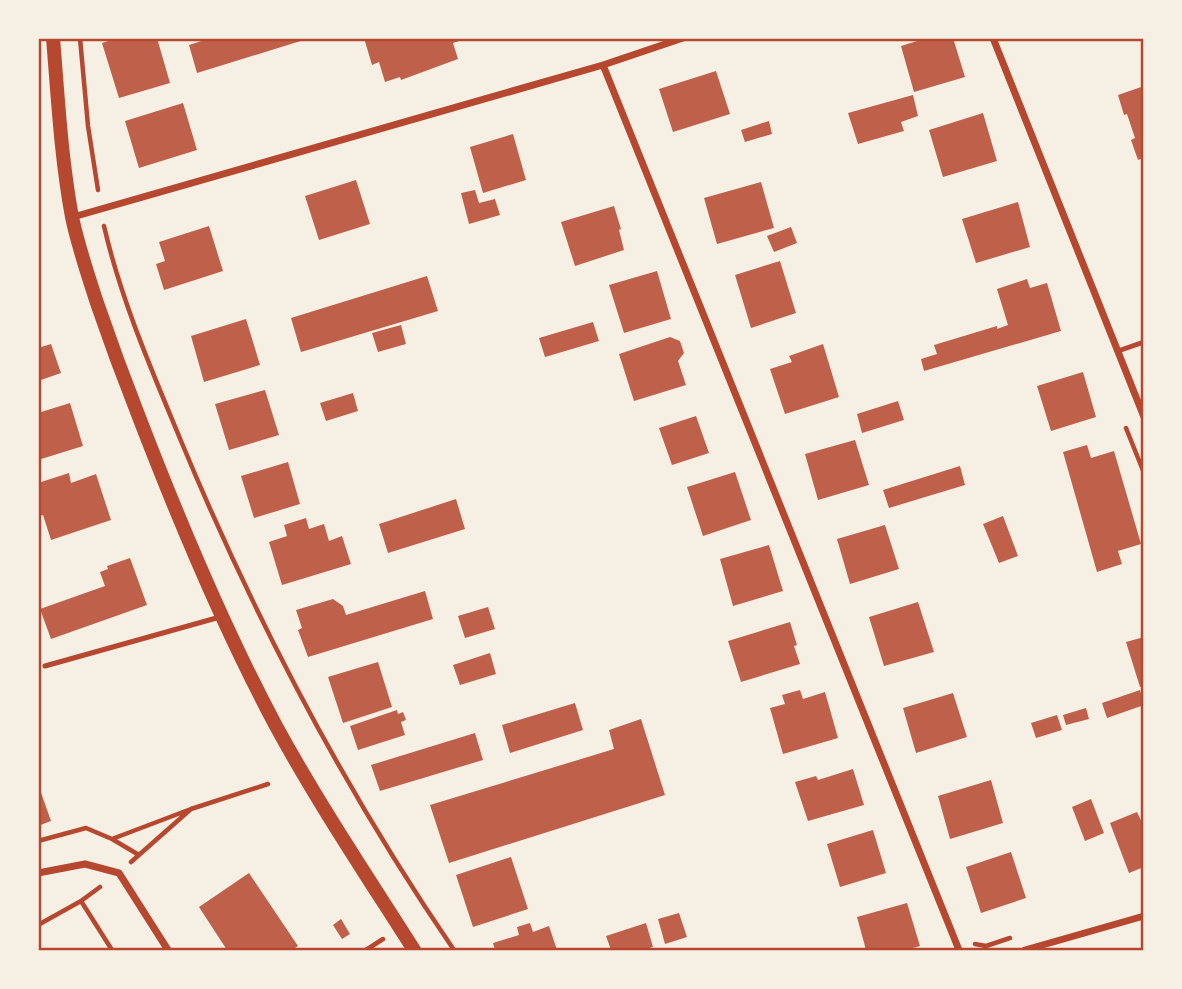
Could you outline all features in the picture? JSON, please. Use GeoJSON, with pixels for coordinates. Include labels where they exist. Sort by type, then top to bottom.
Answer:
{"type":"FeatureCollection","features":[{"type":"Feature","properties":{"kind":"main road"},"geometry":{"type":"LineString","coordinates":[[53,38],[72,218],[85,268],[121,373],[181,522],[223,617],[276,724],[311,786],[414,950]]}},
{"type":"Feature","properties":{"kind":"street"},"geometry":{"type":"LineString","coordinates":[[72,218],[603,65],[683,38]]}},
{"type":"Feature","properties":{"kind":"street"},"geometry":{"type":"LineString","coordinates":[[993,38],[1143,417]]}},
{"type":"Feature","properties":{"kind":"street"},"geometry":{"type":"LineString","coordinates":[[603,65],[959,950]]}},
{"type":"Feature","properties":{"kind":"street"},"geometry":{"type":"LineString","coordinates":[[38,873],[85,864],[119,873],[167,950]]}},
{"type":"Feature","properties":{"kind":"street"},"geometry":{"type":"LineString","coordinates":[[1025,950],[1143,916]]}},
{"type":"Feature","properties":{"kind":"lane"},"geometry":{"type":"LineString","coordinates":[[1118,351],[1143,342]]}},
{"type":"Feature","properties":{"kind":"lane"},"geometry":{"type":"LineString","coordinates":[[45,666],[223,617]]}},
{"type":"Feature","properties":{"kind":"path"},"geometry":{"type":"LineString","coordinates":[[80,38],[88,127],[112,261],[208,505],[254,602],[345,778],[428,913],[454,950]]}},
{"type":"Feature","properties":{"kind":"path"},"geometry":{"type":"LineString","coordinates":[[112,839],[268,784]]}},
{"type":"Feature","properties":{"kind":"path"},"geometry":{"type":"LineString","coordinates":[[38,841],[86,828],[139,855]]}},
{"type":"Feature","properties":{"kind":"path"},"geometry":{"type":"LineString","coordinates":[[81,901],[111,950]]}},
{"type":"Feature","properties":{"kind":"building"},"geometry":{"type":"Polygon","coordinates":[[[118,38],[157,38],[170,83],[119,98],[102,43],[118,38]]]}},
{"type":"Feature","properties":{"kind":"building"},"geometry":{"type":"Polygon","coordinates":[[[211,38],[307,39],[197,73],[189,45],[211,38]]]}},
{"type":"Feature","properties":{"kind":"building"},"geometry":{"type":"Polygon","coordinates":[[[364,38],[465,39],[453,43],[458,59],[401,80],[400,77],[385,82],[379,62],[372,65],[364,38]]]}},
{"type":"Feature","properties":{"kind":"building"},"geometry":{"type":"Polygon","coordinates":[[[927,38],[953,38],[965,77],[914,92],[901,46],[927,38]]]}},
{"type":"Feature","properties":{"kind":"building"},"geometry":{"type":"Polygon","coordinates":[[[716,71],[730,114],[673,132],[659,89],[716,71]]]}},
{"type":"Feature","properties":{"kind":"building"},"geometry":{"type":"Polygon","coordinates":[[[1144,86],[1144,153],[1141,154],[1143,158],[1138,160],[1131,140],[1135,138],[1118,95],[1144,86]]]}},
{"type":"Feature","properties":{"kind":"building"},"geometry":{"type":"Polygon","coordinates":[[[913,95],[918,116],[901,122],[904,131],[858,144],[848,113],[913,95]]]}},
{"type":"Feature","properties":{"kind":"building"},"geometry":{"type":"Polygon","coordinates":[[[183,103],[197,150],[139,168],[125,121],[183,103]]]}},
{"type":"Feature","properties":{"kind":"building"},"geometry":{"type":"Polygon","coordinates":[[[983,113],[997,161],[943,177],[929,130],[983,113]]]}},
{"type":"Feature","properties":{"kind":"building"},"geometry":{"type":"Polygon","coordinates":[[[769,121],[772,134],[745,142],[741,130],[769,121]]]}},
{"type":"Feature","properties":{"kind":"building"},"geometry":{"type":"Polygon","coordinates":[[[513,134],[526,180],[483,193],[470,147],[513,134]]]}},
{"type":"Feature","properties":{"kind":"building"},"geometry":{"type":"Polygon","coordinates":[[[356,180],[370,224],[319,240],[305,196],[356,180]]]}},
{"type":"Feature","properties":{"kind":"building"},"geometry":{"type":"Polygon","coordinates":[[[761,182],[774,228],[717,244],[704,198],[761,182]]]}},
{"type":"Feature","properties":{"kind":"building"},"geometry":{"type":"Polygon","coordinates":[[[475,190],[479,203],[495,199],[500,215],[469,224],[461,193],[475,190]]]}},
{"type":"Feature","properties":{"kind":"building"},"geometry":{"type":"Polygon","coordinates":[[[1018,202],[1030,247],[976,263],[962,219],[1018,202]]]}},
{"type":"Feature","properties":{"kind":"building"},"geometry":{"type":"Polygon","coordinates":[[[614,206],[624,250],[575,266],[561,222],[614,206]]]}},
{"type":"Feature","properties":{"kind":"building"},"geometry":{"type":"Polygon","coordinates":[[[209,226],[223,271],[164,290],[156,264],[165,261],[159,242],[209,226]]]}},
{"type":"Feature","properties":{"kind":"building"},"geometry":{"type":"Polygon","coordinates":[[[791,227],[797,243],[774,252],[767,236],[791,227]]]}},
{"type":"Feature","properties":{"kind":"building"},"geometry":{"type":"Polygon","coordinates":[[[780,261],[796,313],[751,328],[735,275],[780,261]]]}},
{"type":"Feature","properties":{"kind":"building"},"geometry":{"type":"Polygon","coordinates":[[[657,271],[671,319],[624,333],[609,285],[657,271]]]}},
{"type":"Feature","properties":{"kind":"building"},"geometry":{"type":"Polygon","coordinates":[[[427,276],[438,311],[301,352],[291,318],[427,276]]]}},
{"type":"Feature","properties":{"kind":"building"},"geometry":{"type":"Polygon","coordinates":[[[1027,279],[1030,288],[1047,283],[1061,331],[924,371],[921,359],[937,354],[934,345],[1008,325],[997,289],[1027,279]]]}},
{"type":"Feature","properties":{"kind":"building"},"geometry":{"type":"Polygon","coordinates":[[[246,319],[260,365],[204,382],[191,336],[246,319]]]}},
{"type":"Feature","properties":{"kind":"building"},"geometry":{"type":"Polygon","coordinates":[[[593,322],[599,341],[545,357],[539,338],[593,322]]]}},
{"type":"Feature","properties":{"kind":"building"},"geometry":{"type":"Polygon","coordinates":[[[401,325],[406,344],[378,352],[372,333],[401,325]]]}},
{"type":"Feature","properties":{"kind":"building"},"geometry":{"type":"Polygon","coordinates":[[[670,337],[680,341],[684,353],[678,361],[686,385],[634,401],[619,354],[670,337]]]}},
{"type":"Feature","properties":{"kind":"building"},"geometry":{"type":"Polygon","coordinates":[[[51,344],[61,373],[38,381],[38,348],[51,344]]]}},
{"type":"Feature","properties":{"kind":"building"},"geometry":{"type":"Polygon","coordinates":[[[823,344],[839,397],[785,414],[770,369],[792,362],[789,356],[823,344]]]}},
{"type":"Feature","properties":{"kind":"building"},"geometry":{"type":"Polygon","coordinates":[[[1083,372],[1096,417],[1051,431],[1037,386],[1083,372]]]}},
{"type":"Feature","properties":{"kind":"building"},"geometry":{"type":"Polygon","coordinates":[[[265,390],[279,435],[229,450],[215,404],[265,390]]]}},
{"type":"Feature","properties":{"kind":"building"},"geometry":{"type":"Polygon","coordinates":[[[353,393],[358,411],[326,421],[320,403],[353,393]]]}},
{"type":"Feature","properties":{"kind":"building"},"geometry":{"type":"Polygon","coordinates":[[[898,401],[904,420],[862,433],[857,414],[898,401]]]}},
{"type":"Feature","properties":{"kind":"building"},"geometry":{"type":"Polygon","coordinates":[[[70,403],[83,446],[38,460],[38,413],[70,403]]]}},
{"type":"Feature","properties":{"kind":"building"},"geometry":{"type":"Polygon","coordinates":[[[696,416],[709,453],[672,465],[659,428],[696,416]]]}},
{"type":"Feature","properties":{"kind":"building"},"geometry":{"type":"Polygon","coordinates":[[[855,440],[869,485],[818,500],[805,454],[855,440]]]}},
{"type":"Feature","properties":{"kind":"building"},"geometry":{"type":"Polygon","coordinates":[[[1087,445],[1091,458],[1114,451],[1141,544],[1118,551],[1122,564],[1097,572],[1063,452],[1087,445]]]}},
{"type":"Feature","properties":{"kind":"building"},"geometry":{"type":"Polygon","coordinates":[[[288,462],[300,504],[254,518],[241,476],[288,462]]]}},
{"type":"Feature","properties":{"kind":"building"},"geometry":{"type":"Polygon","coordinates":[[[960,466],[965,485],[889,508],[883,490],[960,466]]]}},
{"type":"Feature","properties":{"kind":"building"},"geometry":{"type":"Polygon","coordinates":[[[735,472],[751,520],[703,536],[687,487],[735,472]]]}},
{"type":"Feature","properties":{"kind":"building"},"geometry":{"type":"Polygon","coordinates":[[[69,473],[71,483],[96,474],[111,520],[51,540],[43,515],[38,516],[38,483],[69,473]]]}},
{"type":"Feature","properties":{"kind":"building"},"geometry":{"type":"Polygon","coordinates":[[[456,499],[465,529],[388,553],[379,524],[456,499]]]}},
{"type":"Feature","properties":{"kind":"building"},"geometry":{"type":"Polygon","coordinates":[[[1003,516],[1018,556],[999,563],[983,524],[1003,516]]]}},
{"type":"Feature","properties":{"kind":"building"},"geometry":{"type":"Polygon","coordinates":[[[306,518],[309,529],[324,524],[329,541],[342,536],[351,564],[282,585],[269,542],[287,536],[284,525],[306,518]]]}},
{"type":"Feature","properties":{"kind":"building"},"geometry":{"type":"Polygon","coordinates":[[[885,525],[899,569],[850,584],[837,539],[885,525]]]}},
{"type":"Feature","properties":{"kind":"building"},"geometry":{"type":"Polygon","coordinates":[[[769,545],[783,591],[733,606],[720,559],[769,545]]]}},
{"type":"Feature","properties":{"kind":"building"},"geometry":{"type":"Polygon","coordinates":[[[130,558],[147,605],[51,639],[40,609],[105,586],[100,572],[108,569],[107,566],[130,558]]]}},
{"type":"Feature","properties":{"kind":"building"},"geometry":{"type":"Polygon","coordinates":[[[425,591],[433,619],[308,657],[298,630],[302,628],[296,610],[333,599],[343,606],[346,615],[425,591]]]}},
{"type":"Feature","properties":{"kind":"building"},"geometry":{"type":"Polygon","coordinates":[[[918,602],[934,652],[884,666],[869,617],[918,602]]]}},
{"type":"Feature","properties":{"kind":"building"},"geometry":{"type":"Polygon","coordinates":[[[488,607],[495,629],[465,638],[458,616],[488,607]]]}},
{"type":"Feature","properties":{"kind":"building"},"geometry":{"type":"Polygon","coordinates":[[[790,622],[800,664],[741,682],[728,641],[790,622]]]}},
{"type":"Feature","properties":{"kind":"building"},"geometry":{"type":"Polygon","coordinates":[[[1144,637],[1144,686],[1140,687],[1126,642],[1144,637]]]}},
{"type":"Feature","properties":{"kind":"building"},"geometry":{"type":"Polygon","coordinates":[[[490,653],[496,674],[460,685],[453,665],[490,653]]]}},
{"type":"Feature","properties":{"kind":"building"},"geometry":{"type":"Polygon","coordinates":[[[378,662],[392,707],[343,723],[328,677],[378,662]]]}},
{"type":"Feature","properties":{"kind":"building"},"geometry":{"type":"Polygon","coordinates":[[[800,690],[803,699],[825,692],[838,738],[783,754],[770,708],[785,704],[782,695],[800,690]]]}},
{"type":"Feature","properties":{"kind":"building"},"geometry":{"type":"Polygon","coordinates":[[[1140,690],[1144,705],[1107,718],[1102,703],[1140,690]]]}},
{"type":"Feature","properties":{"kind":"building"},"geometry":{"type":"Polygon","coordinates":[[[953,693],[967,737],[916,753],[903,708],[953,693]]]}},
{"type":"Feature","properties":{"kind":"building"},"geometry":{"type":"Polygon","coordinates":[[[575,703],[583,730],[510,753],[502,725],[575,703]]]}},
{"type":"Feature","properties":{"kind":"building"},"geometry":{"type":"Polygon","coordinates":[[[1086,708],[1089,719],[1066,725],[1063,715],[1086,708]]]}},
{"type":"Feature","properties":{"kind":"building"},"geometry":{"type":"Polygon","coordinates":[[[397,710],[398,714],[403,712],[406,720],[401,722],[405,735],[358,750],[350,726],[397,710]]]}},
{"type":"Feature","properties":{"kind":"building"},"geometry":{"type":"Polygon","coordinates":[[[1057,715],[1062,730],[1036,738],[1031,723],[1057,715]]]}},
{"type":"Feature","properties":{"kind":"building"},"geometry":{"type":"Polygon","coordinates":[[[641,719],[665,795],[449,863],[430,805],[614,749],[609,730],[641,719]]]}},
{"type":"Feature","properties":{"kind":"building"},"geometry":{"type":"Polygon","coordinates":[[[475,733],[483,760],[380,791],[371,765],[475,733]]]}},
{"type":"Feature","properties":{"kind":"building"},"geometry":{"type":"Polygon","coordinates":[[[853,769],[864,805],[808,821],[795,782],[816,776],[818,780],[853,769]]]}},
{"type":"Feature","properties":{"kind":"building"},"geometry":{"type":"Polygon","coordinates":[[[991,780],[1003,823],[950,839],[938,796],[991,780]]]}},
{"type":"Feature","properties":{"kind":"building"},"geometry":{"type":"Polygon","coordinates":[[[38,784],[51,821],[38,826],[38,784]]]}},
{"type":"Feature","properties":{"kind":"building"},"geometry":{"type":"Polygon","coordinates":[[[1091,799],[1104,833],[1085,841],[1072,807],[1091,799]]]}},
{"type":"Feature","properties":{"kind":"building"},"geometry":{"type":"Polygon","coordinates":[[[1137,812],[1144,827],[1144,867],[1129,873],[1110,823],[1137,812]]]}},
{"type":"Feature","properties":{"kind":"building"},"geometry":{"type":"Polygon","coordinates":[[[873,830],[886,873],[840,887],[827,844],[873,830]]]}},
{"type":"Feature","properties":{"kind":"building"},"geometry":{"type":"Polygon","coordinates":[[[1011,852],[1026,898],[981,913],[966,867],[1011,852]]]}},
{"type":"Feature","properties":{"kind":"building"},"geometry":{"type":"Polygon","coordinates":[[[511,857],[528,909],[473,927],[456,875],[511,857]]]}},
{"type":"Feature","properties":{"kind":"building"},"geometry":{"type":"Polygon","coordinates":[[[249,873],[298,946],[292,950],[227,950],[199,907],[249,873]]]}},
{"type":"Feature","properties":{"kind":"building"},"geometry":{"type":"Polygon","coordinates":[[[907,903],[920,946],[906,950],[866,950],[857,917],[907,903]]]}},
{"type":"Feature","properties":{"kind":"building"},"geometry":{"type":"Polygon","coordinates":[[[679,913],[687,937],[665,944],[658,919],[679,913]]]}},
{"type":"Feature","properties":{"kind":"building"},"geometry":{"type":"Polygon","coordinates":[[[341,919],[350,934],[342,939],[333,925],[341,919]]]}},
{"type":"Feature","properties":{"kind":"building"},"geometry":{"type":"Polygon","coordinates":[[[530,923],[533,932],[549,926],[557,950],[495,950],[493,943],[519,935],[517,927],[530,923]]]}},
{"type":"Feature","properties":{"kind":"building"},"geometry":{"type":"Polygon","coordinates":[[[646,923],[653,947],[642,950],[611,950],[606,936],[646,923]]]}}]}
